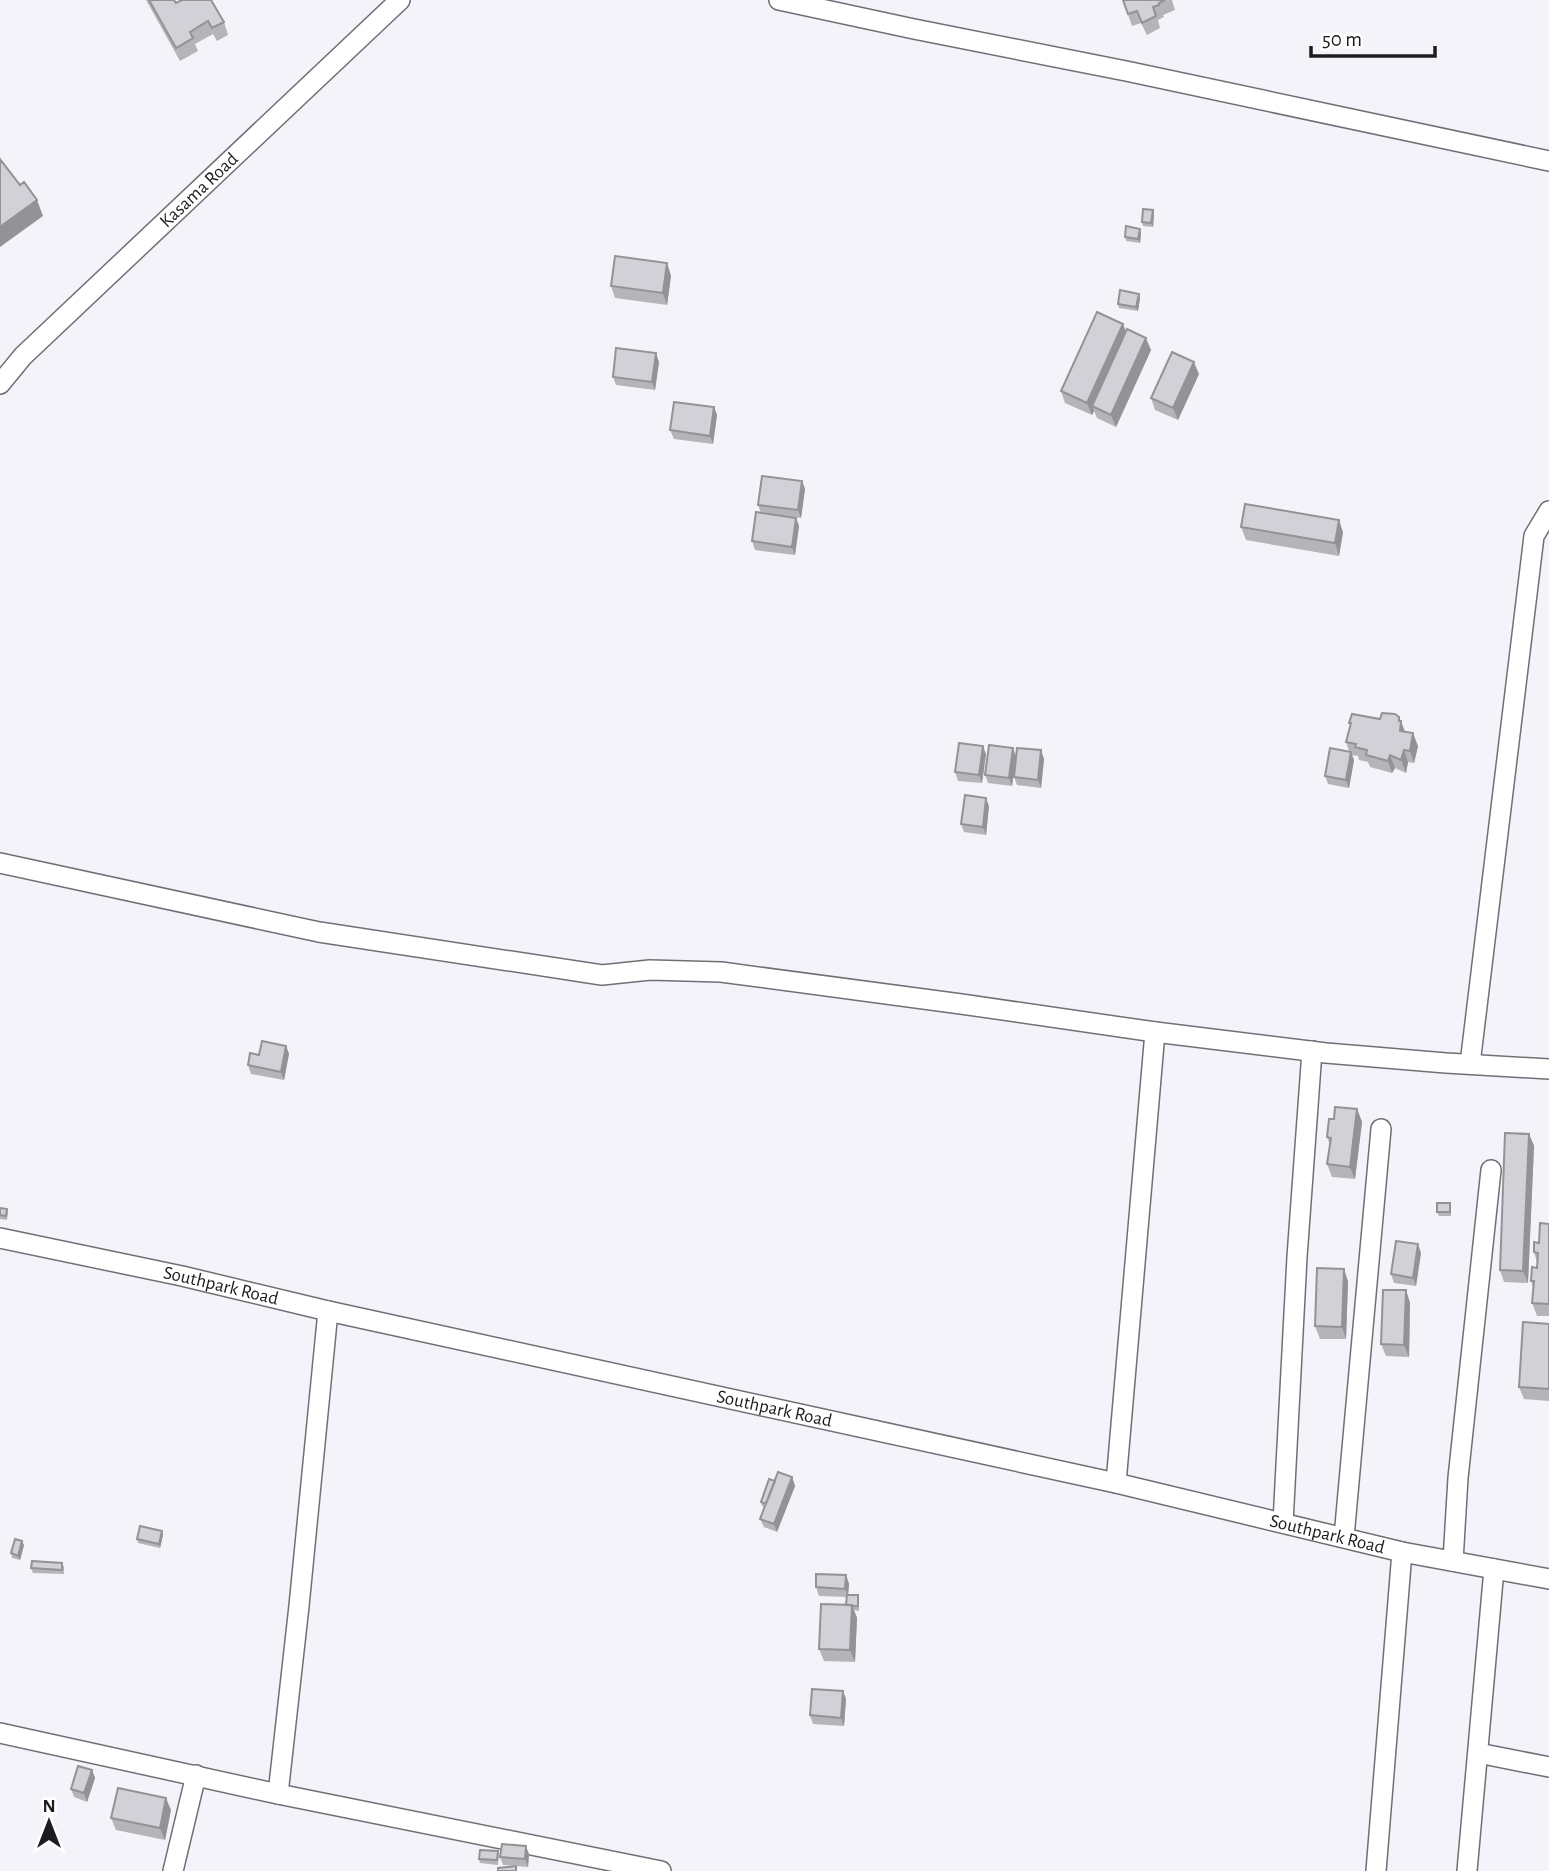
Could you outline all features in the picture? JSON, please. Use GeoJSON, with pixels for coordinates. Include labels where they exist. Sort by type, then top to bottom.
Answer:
{"type":"FeatureCollection","features":[{"type":"Feature","properties":{"kind":"street","name":"Kasama Road"},"geometry":{"type":"LineString","coordinates":[[0,384],[23,356],[400,0]]}},
{"type":"Feature","properties":{"kind":"street"},"geometry":{"type":"LineString","coordinates":[[779,0],[1549,161]]}},
{"type":"Feature","properties":{"kind":"street"},"geometry":{"type":"LineString","coordinates":[[1470,1064],[1534,536],[1549,511]]}},
{"type":"Feature","properties":{"kind":"street"},"geometry":{"type":"LineString","coordinates":[[0,863],[319,932],[602,975],[650,970],[721,972],[1312,1051],[1549,1069]]}},
{"type":"Feature","properties":{"kind":"street"},"geometry":{"type":"LineString","coordinates":[[1116,1483],[1155,1032]]}},
{"type":"Feature","properties":{"kind":"street"},"geometry":{"type":"LineString","coordinates":[[1283,1522],[1297,1257],[1312,1051]]}},
{"type":"Feature","properties":{"kind":"street"},"geometry":{"type":"LineString","coordinates":[[1344,1537],[1381,1129]]}},
{"type":"Feature","properties":{"kind":"street"},"geometry":{"type":"LineString","coordinates":[[1453,1561],[1458,1478],[1491,1170]]}},
{"type":"Feature","properties":{"kind":"street","name":"Southpark Road"},"geometry":{"type":"LineString","coordinates":[[0,1238],[1116,1483],[1402,1552],[1549,1579]]}},
{"type":"Feature","properties":{"kind":"street"},"geometry":{"type":"LineString","coordinates":[[278,1794],[328,1311]]}},
{"type":"Feature","properties":{"kind":"street"},"geometry":{"type":"LineString","coordinates":[[1376,1871],[1402,1552]]}},
{"type":"Feature","properties":{"kind":"street"},"geometry":{"type":"LineString","coordinates":[[1467,1871],[1494,1569]]}},
{"type":"Feature","properties":{"kind":"street"},"geometry":{"type":"LineString","coordinates":[[0,1733],[278,1794],[661,1871]]}},
{"type":"Feature","properties":{"kind":"street"},"geometry":{"type":"LineString","coordinates":[[1478,1753],[1549,1767]]}},
{"type":"Feature","properties":{"kind":"street"},"geometry":{"type":"LineString","coordinates":[[173,1871],[196,1775]]}},
{"type":"Feature","properties":{"kind":"building"},"geometry":{"type":"Polygon","coordinates":[[[149,0],[174,0],[176,3],[182,0],[211,0],[224,22],[212,28],[208,21],[190,32],[193,38],[176,48],[149,0]]]}},
{"type":"Feature","properties":{"kind":"building"},"geometry":{"type":"Polygon","coordinates":[[[1123,0],[1165,0],[1153,7],[1156,16],[1142,23],[1137,11],[1128,14],[1123,0]]]}},
{"type":"Feature","properties":{"kind":"building"},"geometry":{"type":"Polygon","coordinates":[[[0,159],[20,185],[24,182],[37,200],[0,227],[0,159]]]}},
{"type":"Feature","properties":{"kind":"building"},"geometry":{"type":"Polygon","coordinates":[[[1143,209],[1153,210],[1151,223],[1142,222],[1143,209]]]}},
{"type":"Feature","properties":{"kind":"building"},"geometry":{"type":"Polygon","coordinates":[[[1126,226],[1140,229],[1138,239],[1125,237],[1126,226]]]}},
{"type":"Feature","properties":{"kind":"building"},"geometry":{"type":"Polygon","coordinates":[[[615,256],[667,263],[663,293],[611,286],[615,256]]]}},
{"type":"Feature","properties":{"kind":"building"},"geometry":{"type":"Polygon","coordinates":[[[1120,290],[1139,294],[1136,307],[1118,304],[1120,290]]]}},
{"type":"Feature","properties":{"kind":"building"},"geometry":{"type":"Polygon","coordinates":[[[1097,312],[1123,324],[1087,403],[1061,391],[1097,312]]]}},
{"type":"Feature","properties":{"kind":"building"},"geometry":{"type":"Polygon","coordinates":[[[1127,329],[1146,338],[1111,415],[1092,406],[1127,329]]]}},
{"type":"Feature","properties":{"kind":"building"},"geometry":{"type":"Polygon","coordinates":[[[616,348],[656,353],[652,382],[613,377],[616,348]]]}},
{"type":"Feature","properties":{"kind":"building"},"geometry":{"type":"Polygon","coordinates":[[[1172,352],[1194,362],[1173,408],[1151,398],[1172,352]]]}},
{"type":"Feature","properties":{"kind":"building"},"geometry":{"type":"Polygon","coordinates":[[[674,402],[714,407],[710,436],[670,430],[674,402]]]}},
{"type":"Feature","properties":{"kind":"building"},"geometry":{"type":"Polygon","coordinates":[[[762,476],[802,481],[798,510],[758,505],[762,476]]]}},
{"type":"Feature","properties":{"kind":"building"},"geometry":{"type":"Polygon","coordinates":[[[1245,504],[1339,520],[1335,543],[1241,527],[1245,504]]]}},
{"type":"Feature","properties":{"kind":"building"},"geometry":{"type":"Polygon","coordinates":[[[756,512],[796,518],[792,547],[752,541],[756,512]]]}},
{"type":"Feature","properties":{"kind":"building"},"geometry":{"type":"Polygon","coordinates":[[[1382,713],[1395,714],[1401,721],[1400,731],[1413,733],[1410,751],[1404,750],[1401,760],[1390,755],[1388,761],[1366,755],[1367,750],[1346,742],[1352,714],[1380,719],[1382,713]]]}},
{"type":"Feature","properties":{"kind":"building"},"geometry":{"type":"Polygon","coordinates":[[[959,743],[983,746],[979,775],[955,772],[959,743]]]}},
{"type":"Feature","properties":{"kind":"building"},"geometry":{"type":"Polygon","coordinates":[[[989,745],[1013,748],[1009,778],[985,775],[989,745]]]}},
{"type":"Feature","properties":{"kind":"building"},"geometry":{"type":"Polygon","coordinates":[[[1017,748],[1041,750],[1038,780],[1014,777],[1017,748]]]}},
{"type":"Feature","properties":{"kind":"building"},"geometry":{"type":"Polygon","coordinates":[[[1330,748],[1351,752],[1346,780],[1325,776],[1330,748]]]}},
{"type":"Feature","properties":{"kind":"building"},"geometry":{"type":"Polygon","coordinates":[[[965,795],[986,798],[983,827],[961,824],[965,795]]]}},
{"type":"Feature","properties":{"kind":"building"},"geometry":{"type":"Polygon","coordinates":[[[262,1041],[286,1046],[281,1072],[248,1065],[250,1053],[259,1055],[262,1041]]]}},
{"type":"Feature","properties":{"kind":"building"},"geometry":{"type":"Polygon","coordinates":[[[1335,1107],[1357,1109],[1350,1167],[1327,1164],[1331,1138],[1327,1137],[1329,1119],[1334,1119],[1335,1107]]]}},
{"type":"Feature","properties":{"kind":"building"},"geometry":{"type":"Polygon","coordinates":[[[1505,1133],[1529,1134],[1523,1271],[1500,1270],[1505,1133]]]}},
{"type":"Feature","properties":{"kind":"building"},"geometry":{"type":"Polygon","coordinates":[[[1437,1203],[1450,1203],[1450,1212],[1437,1212],[1437,1203]]]}},
{"type":"Feature","properties":{"kind":"building"},"geometry":{"type":"Polygon","coordinates":[[[0,1208],[7,1209],[6,1216],[0,1215],[0,1208]]]}},
{"type":"Feature","properties":{"kind":"building"},"geometry":{"type":"Polygon","coordinates":[[[1540,1223],[1549,1224],[1549,1304],[1532,1303],[1532,1267],[1537,1268],[1538,1253],[1534,1252],[1534,1242],[1539,1243],[1540,1223]]]}},
{"type":"Feature","properties":{"kind":"building"},"geometry":{"type":"Polygon","coordinates":[[[1396,1241],[1418,1244],[1413,1278],[1391,1274],[1396,1241]]]}},
{"type":"Feature","properties":{"kind":"building"},"geometry":{"type":"Polygon","coordinates":[[[1317,1268],[1344,1269],[1342,1327],[1315,1326],[1317,1268]]]}},
{"type":"Feature","properties":{"kind":"building"},"geometry":{"type":"Polygon","coordinates":[[[1383,1290],[1406,1290],[1404,1345],[1381,1344],[1383,1290]]]}},
{"type":"Feature","properties":{"kind":"building"},"geometry":{"type":"Polygon","coordinates":[[[1523,1322],[1549,1324],[1549,1389],[1519,1387],[1523,1322]]]}},
{"type":"Feature","properties":{"kind":"building"},"geometry":{"type":"Polygon","coordinates":[[[778,1472],[792,1477],[774,1524],[760,1519],[778,1472]]]}},
{"type":"Feature","properties":{"kind":"building"},"geometry":{"type":"Polygon","coordinates":[[[769,1479],[775,1481],[766,1504],[761,1502],[769,1479]]]}},
{"type":"Feature","properties":{"kind":"building"},"geometry":{"type":"Polygon","coordinates":[[[140,1526],[162,1531],[159,1544],[137,1539],[140,1526]]]}},
{"type":"Feature","properties":{"kind":"building"},"geometry":{"type":"Polygon","coordinates":[[[15,1539],[22,1541],[18,1556],[11,1553],[15,1539]]]}},
{"type":"Feature","properties":{"kind":"building"},"geometry":{"type":"Polygon","coordinates":[[[32,1561],[62,1563],[62,1570],[31,1568],[32,1561]]]}},
{"type":"Feature","properties":{"kind":"building"},"geometry":{"type":"Polygon","coordinates":[[[816,1574],[846,1575],[845,1589],[816,1587],[816,1574]]]}},
{"type":"Feature","properties":{"kind":"building"},"geometry":{"type":"Polygon","coordinates":[[[847,1595],[858,1595],[858,1606],[846,1605],[847,1595]]]}},
{"type":"Feature","properties":{"kind":"building"},"geometry":{"type":"Polygon","coordinates":[[[821,1604],[852,1605],[850,1650],[819,1649],[821,1604]]]}},
{"type":"Feature","properties":{"kind":"building"},"geometry":{"type":"Polygon","coordinates":[[[812,1689],[843,1691],[841,1718],[810,1715],[812,1689]]]}},
{"type":"Feature","properties":{"kind":"building"},"geometry":{"type":"Polygon","coordinates":[[[78,1766],[92,1770],[84,1793],[71,1789],[78,1766]]]}},
{"type":"Feature","properties":{"kind":"building"},"geometry":{"type":"Polygon","coordinates":[[[118,1788],[166,1798],[160,1828],[111,1818],[118,1788]]]}},
{"type":"Feature","properties":{"kind":"building"},"geometry":{"type":"Polygon","coordinates":[[[502,1844],[526,1846],[525,1859],[500,1857],[502,1844]]]}},
{"type":"Feature","properties":{"kind":"building"},"geometry":{"type":"Polygon","coordinates":[[[480,1850],[498,1851],[497,1860],[479,1859],[480,1850]]]}},
{"type":"Feature","properties":{"kind":"building"},"geometry":{"type":"Polygon","coordinates":[[[516,1866],[516,1871],[498,1871],[498,1868],[516,1866]]]}}]}
